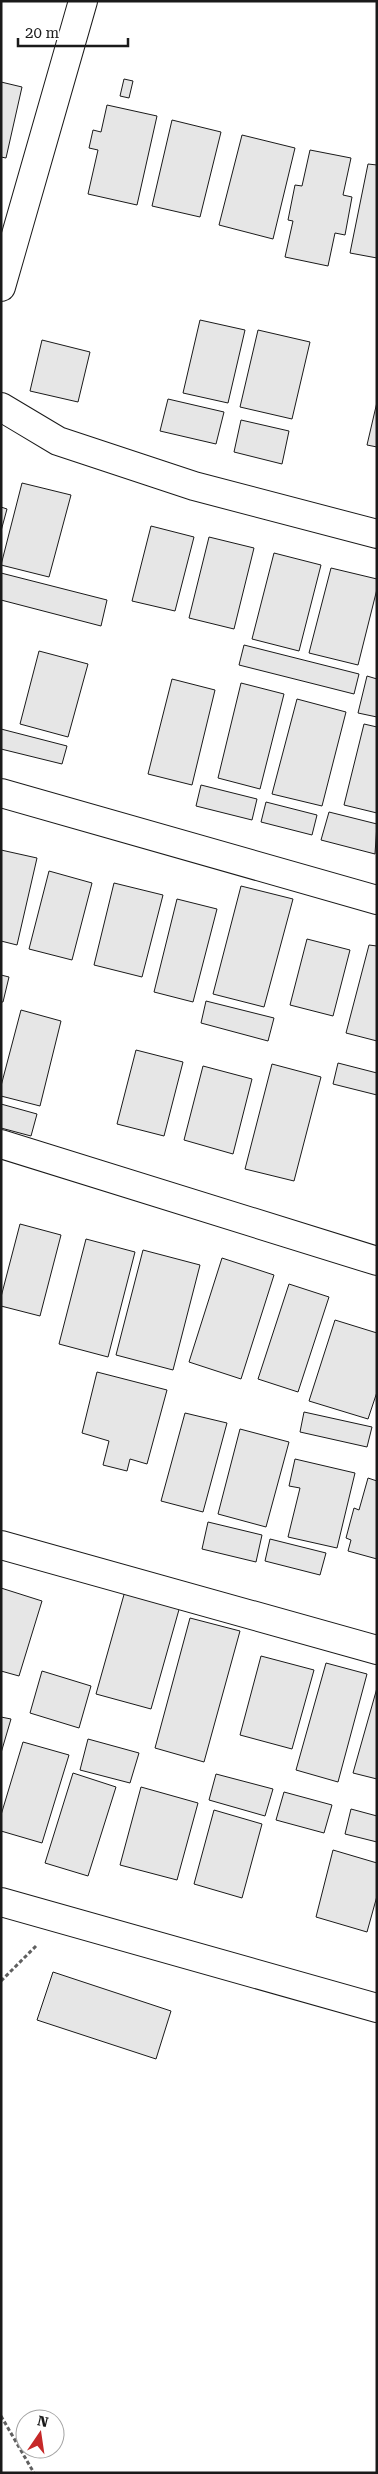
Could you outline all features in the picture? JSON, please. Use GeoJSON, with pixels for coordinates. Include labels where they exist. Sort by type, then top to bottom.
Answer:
{"type":"FeatureCollection","features":[{"type":"Feature","properties":{"kind":"street"},"geometry":{"type":"LineString","coordinates":[[1,287],[83,1]]}},
{"type":"Feature","properties":{"kind":"street"},"geometry":{"type":"LineString","coordinates":[[1,407],[58,441],[194,486],[377,534]]}},
{"type":"Feature","properties":{"kind":"street"},"geometry":{"type":"LineString","coordinates":[[1,793],[377,900]]}},
{"type":"Feature","properties":{"kind":"street"},"geometry":{"type":"LineString","coordinates":[[1,1144],[377,1261]]}},
{"type":"Feature","properties":{"kind":"street"},"geometry":{"type":"LineString","coordinates":[[1,1545],[377,1650]]}},
{"type":"Feature","properties":{"kind":"street"},"geometry":{"type":"LineString","coordinates":[[1,1902],[377,2008]]}},
{"type":"Feature","properties":{"kind":"path"},"geometry":{"type":"LineString","coordinates":[[1,1981],[42,1940],[54,1916]]}},
{"type":"Feature","properties":{"kind":"path"},"geometry":{"type":"LineString","coordinates":[[1,2416],[34,2473]]}},
{"type":"Feature","properties":{"kind":"building"},"geometry":{"type":"Polygon","coordinates":[[[124,79],[133,81],[129,98],[120,96],[124,79]]]}},
{"type":"Feature","properties":{"kind":"building"},"geometry":{"type":"Polygon","coordinates":[[[1,82],[22,87],[6,158],[1,157],[1,82]]]}},
{"type":"Feature","properties":{"kind":"building"},"geometry":{"type":"Polygon","coordinates":[[[107,105],[157,116],[137,205],[88,194],[98,150],[89,148],[93,130],[101,132],[107,105]]]}},
{"type":"Feature","properties":{"kind":"building"},"geometry":{"type":"Polygon","coordinates":[[[172,120],[221,132],[200,217],[152,206],[172,120]]]}},
{"type":"Feature","properties":{"kind":"building"},"geometry":{"type":"Polygon","coordinates":[[[242,135],[295,148],[273,239],[219,225],[242,135]]]}},
{"type":"Feature","properties":{"kind":"building"},"geometry":{"type":"Polygon","coordinates":[[[310,150],[351,158],[343,195],[352,197],[345,235],[335,233],[328,266],[285,257],[293,221],[288,220],[295,185],[302,186],[310,150]]]}},
{"type":"Feature","properties":{"kind":"building"},"geometry":{"type":"Polygon","coordinates":[[[368,164],[377,165],[377,258],[350,253],[368,164]]]}},
{"type":"Feature","properties":{"kind":"building"},"geometry":{"type":"Polygon","coordinates":[[[200,320],[245,330],[228,403],[183,393],[200,320]]]}},
{"type":"Feature","properties":{"kind":"building"},"geometry":{"type":"Polygon","coordinates":[[[258,330],[310,342],[292,419],[240,407],[258,330]]]}},
{"type":"Feature","properties":{"kind":"building"},"geometry":{"type":"Polygon","coordinates":[[[42,340],[90,352],[78,402],[30,391],[42,340]]]}},
{"type":"Feature","properties":{"kind":"building"},"geometry":{"type":"Polygon","coordinates":[[[168,399],[224,412],[216,444],[160,431],[168,399]]]}},
{"type":"Feature","properties":{"kind":"building"},"geometry":{"type":"Polygon","coordinates":[[[377,402],[377,447],[367,445],[377,402]]]}},
{"type":"Feature","properties":{"kind":"building"},"geometry":{"type":"Polygon","coordinates":[[[241,420],[289,431],[282,464],[234,452],[241,420]]]}},
{"type":"Feature","properties":{"kind":"building"},"geometry":{"type":"Polygon","coordinates":[[[22,483],[71,495],[49,577],[1,565],[22,483]]]}},
{"type":"Feature","properties":{"kind":"building"},"geometry":{"type":"Polygon","coordinates":[[[1,507],[7,509],[1,531],[1,507]]]}},
{"type":"Feature","properties":{"kind":"building"},"geometry":{"type":"Polygon","coordinates":[[[151,526],[194,537],[175,611],[132,601],[151,526]]]}},
{"type":"Feature","properties":{"kind":"building"},"geometry":{"type":"Polygon","coordinates":[[[209,537],[254,548],[234,629],[189,618],[209,537]]]}},
{"type":"Feature","properties":{"kind":"building"},"geometry":{"type":"Polygon","coordinates":[[[274,553],[321,565],[299,651],[252,639],[274,553]]]}},
{"type":"Feature","properties":{"kind":"building"},"geometry":{"type":"Polygon","coordinates":[[[331,568],[377,579],[377,589],[358,665],[309,653],[331,568]]]}},
{"type":"Feature","properties":{"kind":"building"},"geometry":{"type":"Polygon","coordinates":[[[1,573],[107,600],[101,626],[1,600],[1,573]]]}},
{"type":"Feature","properties":{"kind":"building"},"geometry":{"type":"Polygon","coordinates":[[[244,645],[359,674],[354,694],[239,665],[244,645]]]}},
{"type":"Feature","properties":{"kind":"building"},"geometry":{"type":"Polygon","coordinates":[[[39,651],[88,664],[68,737],[20,724],[39,651]]]}},
{"type":"Feature","properties":{"kind":"building"},"geometry":{"type":"Polygon","coordinates":[[[367,676],[377,679],[377,717],[358,713],[367,676]]]}},
{"type":"Feature","properties":{"kind":"building"},"geometry":{"type":"Polygon","coordinates":[[[172,679],[215,690],[192,785],[148,774],[172,679]]]}},
{"type":"Feature","properties":{"kind":"building"},"geometry":{"type":"Polygon","coordinates":[[[241,683],[284,694],[260,789],[218,778],[241,683]]]}},
{"type":"Feature","properties":{"kind":"building"},"geometry":{"type":"Polygon","coordinates":[[[297,699],[346,712],[322,806],[272,794],[297,699]]]}},
{"type":"Feature","properties":{"kind":"building"},"geometry":{"type":"Polygon","coordinates":[[[364,724],[377,727],[377,813],[344,805],[364,724]]]}},
{"type":"Feature","properties":{"kind":"building"},"geometry":{"type":"Polygon","coordinates":[[[1,729],[67,746],[62,764],[1,749],[1,729]]]}},
{"type":"Feature","properties":{"kind":"building"},"geometry":{"type":"Polygon","coordinates":[[[201,785],[257,799],[252,820],[196,806],[201,785]]]}},
{"type":"Feature","properties":{"kind":"building"},"geometry":{"type":"Polygon","coordinates":[[[266,802],[317,815],[312,835],[261,822],[266,802]]]}},
{"type":"Feature","properties":{"kind":"building"},"geometry":{"type":"Polygon","coordinates":[[[329,812],[377,824],[375,854],[321,840],[329,812]]]}},
{"type":"Feature","properties":{"kind":"building"},"geometry":{"type":"Polygon","coordinates":[[[1,850],[37,858],[17,945],[1,941],[1,850]]]}},
{"type":"Feature","properties":{"kind":"building"},"geometry":{"type":"Polygon","coordinates":[[[49,871],[92,883],[72,960],[29,949],[49,871]]]}},
{"type":"Feature","properties":{"kind":"building"},"geometry":{"type":"Polygon","coordinates":[[[114,883],[163,895],[142,977],[94,965],[114,883]]]}},
{"type":"Feature","properties":{"kind":"building"},"geometry":{"type":"Polygon","coordinates":[[[241,886],[293,899],[264,1007],[213,994],[241,886]]]}},
{"type":"Feature","properties":{"kind":"building"},"geometry":{"type":"Polygon","coordinates":[[[177,899],[217,909],[193,1002],[154,992],[177,899]]]}},
{"type":"Feature","properties":{"kind":"building"},"geometry":{"type":"Polygon","coordinates":[[[307,939],[350,950],[333,1016],[290,1005],[307,939]]]}},
{"type":"Feature","properties":{"kind":"building"},"geometry":{"type":"Polygon","coordinates":[[[369,945],[377,946],[377,1041],[346,1033],[369,945]]]}},
{"type":"Feature","properties":{"kind":"building"},"geometry":{"type":"Polygon","coordinates":[[[1,975],[9,977],[3,1002],[1,1002],[1,975]]]}},
{"type":"Feature","properties":{"kind":"building"},"geometry":{"type":"Polygon","coordinates":[[[206,1001],[274,1018],[268,1041],[201,1023],[206,1001]]]}},
{"type":"Feature","properties":{"kind":"building"},"geometry":{"type":"Polygon","coordinates":[[[21,1010],[61,1021],[40,1106],[1,1096],[1,1086],[21,1010]]]}},
{"type":"Feature","properties":{"kind":"building"},"geometry":{"type":"Polygon","coordinates":[[[136,1050],[183,1062],[164,1136],[117,1124],[136,1050]]]}},
{"type":"Feature","properties":{"kind":"building"},"geometry":{"type":"Polygon","coordinates":[[[338,1063],[377,1073],[377,1095],[333,1084],[338,1063]]]}},
{"type":"Feature","properties":{"kind":"building"},"geometry":{"type":"Polygon","coordinates":[[[272,1064],[321,1077],[294,1181],[245,1169],[272,1064]]]}},
{"type":"Feature","properties":{"kind":"building"},"geometry":{"type":"Polygon","coordinates":[[[203,1066],[252,1079],[233,1154],[184,1140],[203,1066]]]}},
{"type":"Feature","properties":{"kind":"building"},"geometry":{"type":"Polygon","coordinates":[[[1,1104],[37,1114],[31,1136],[1,1128],[1,1104]]]}},
{"type":"Feature","properties":{"kind":"building"},"geometry":{"type":"Polygon","coordinates":[[[20,1224],[61,1235],[40,1316],[1,1306],[1,1297],[20,1224]]]}},
{"type":"Feature","properties":{"kind":"building"},"geometry":{"type":"Polygon","coordinates":[[[86,1239],[135,1252],[108,1357],[59,1344],[86,1239]]]}},
{"type":"Feature","properties":{"kind":"building"},"geometry":{"type":"Polygon","coordinates":[[[143,1250],[200,1265],[173,1370],[116,1355],[143,1250]]]}},
{"type":"Feature","properties":{"kind":"building"},"geometry":{"type":"Polygon","coordinates":[[[222,1258],[274,1275],[241,1379],[189,1362],[222,1258]]]}},
{"type":"Feature","properties":{"kind":"building"},"geometry":{"type":"Polygon","coordinates":[[[289,1284],[329,1297],[298,1392],[258,1379],[289,1284]]]}},
{"type":"Feature","properties":{"kind":"building"},"geometry":{"type":"Polygon","coordinates":[[[335,1320],[377,1333],[377,1392],[368,1419],[309,1401],[335,1320]]]}},
{"type":"Feature","properties":{"kind":"building"},"geometry":{"type":"Polygon","coordinates":[[[97,1372],[167,1390],[147,1464],[130,1459],[127,1471],[103,1465],[109,1441],[82,1433],[97,1372]]]}},
{"type":"Feature","properties":{"kind":"building"},"geometry":{"type":"Polygon","coordinates":[[[304,1412],[372,1427],[367,1447],[300,1432],[304,1412]]]}},
{"type":"Feature","properties":{"kind":"building"},"geometry":{"type":"Polygon","coordinates":[[[185,1413],[227,1423],[203,1512],[161,1501],[185,1413]]]}},
{"type":"Feature","properties":{"kind":"building"},"geometry":{"type":"Polygon","coordinates":[[[240,1429],[289,1442],[266,1527],[218,1514],[240,1429]]]}},
{"type":"Feature","properties":{"kind":"building"},"geometry":{"type":"Polygon","coordinates":[[[295,1459],[355,1473],[337,1548],[288,1537],[300,1488],[289,1486],[295,1459]]]}},
{"type":"Feature","properties":{"kind":"building"},"geometry":{"type":"Polygon","coordinates":[[[368,1478],[377,1481],[377,1559],[348,1551],[351,1540],[346,1538],[354,1508],[359,1510],[368,1478]]]}},
{"type":"Feature","properties":{"kind":"building"},"geometry":{"type":"Polygon","coordinates":[[[208,1522],[262,1535],[256,1562],[202,1549],[208,1522]]]}},
{"type":"Feature","properties":{"kind":"building"},"geometry":{"type":"Polygon","coordinates":[[[270,1539],[326,1553],[320,1575],[265,1561],[270,1539]]]}},
{"type":"Feature","properties":{"kind":"building"},"geometry":{"type":"Polygon","coordinates":[[[1,1588],[42,1601],[19,1676],[1,1671],[1,1588]]]}},
{"type":"Feature","properties":{"kind":"building"},"geometry":{"type":"Polygon","coordinates":[[[125,1591],[180,1606],[151,1709],[96,1694],[125,1591]]]}},
{"type":"Feature","properties":{"kind":"building"},"geometry":{"type":"Polygon","coordinates":[[[190,1618],[240,1631],[204,1762],[155,1748],[190,1618]]]}},
{"type":"Feature","properties":{"kind":"building"},"geometry":{"type":"Polygon","coordinates":[[[261,1656],[314,1670],[292,1749],[240,1735],[261,1656]]]}},
{"type":"Feature","properties":{"kind":"building"},"geometry":{"type":"Polygon","coordinates":[[[326,1663],[367,1674],[338,1782],[296,1770],[326,1663]]]}},
{"type":"Feature","properties":{"kind":"building"},"geometry":{"type":"Polygon","coordinates":[[[42,1671],[91,1686],[79,1728],[30,1713],[42,1671]]]}},
{"type":"Feature","properties":{"kind":"building"},"geometry":{"type":"Polygon","coordinates":[[[377,1688],[377,1779],[353,1773],[377,1688]]]}},
{"type":"Feature","properties":{"kind":"building"},"geometry":{"type":"Polygon","coordinates":[[[1,1717],[11,1719],[1,1753],[1,1717]]]}},
{"type":"Feature","properties":{"kind":"building"},"geometry":{"type":"Polygon","coordinates":[[[88,1739],[139,1753],[130,1783],[80,1770],[88,1739]]]}},
{"type":"Feature","properties":{"kind":"building"},"geometry":{"type":"Polygon","coordinates":[[[23,1742],[69,1755],[42,1843],[1,1831],[1,1815],[23,1742]]]}},
{"type":"Feature","properties":{"kind":"building"},"geometry":{"type":"Polygon","coordinates":[[[73,1773],[116,1787],[88,1876],[45,1863],[73,1773]]]}},
{"type":"Feature","properties":{"kind":"building"},"geometry":{"type":"Polygon","coordinates":[[[216,1774],[273,1789],[265,1816],[209,1800],[216,1774]]]}},
{"type":"Feature","properties":{"kind":"building"},"geometry":{"type":"Polygon","coordinates":[[[141,1787],[198,1803],[177,1880],[120,1865],[141,1787]]]}},
{"type":"Feature","properties":{"kind":"building"},"geometry":{"type":"Polygon","coordinates":[[[284,1792],[332,1805],[324,1833],[276,1820],[284,1792]]]}},
{"type":"Feature","properties":{"kind":"building"},"geometry":{"type":"Polygon","coordinates":[[[351,1809],[377,1816],[377,1842],[345,1834],[351,1809]]]}},
{"type":"Feature","properties":{"kind":"building"},"geometry":{"type":"Polygon","coordinates":[[[214,1810],[262,1824],[242,1898],[194,1884],[214,1810]]]}},
{"type":"Feature","properties":{"kind":"building"},"geometry":{"type":"Polygon","coordinates":[[[333,1850],[377,1863],[377,1896],[367,1932],[316,1917],[333,1850]]]}},
{"type":"Feature","properties":{"kind":"building"},"geometry":{"type":"Polygon","coordinates":[[[53,1972],[171,2011],[156,2059],[37,2020],[53,1972]]]}}]}
